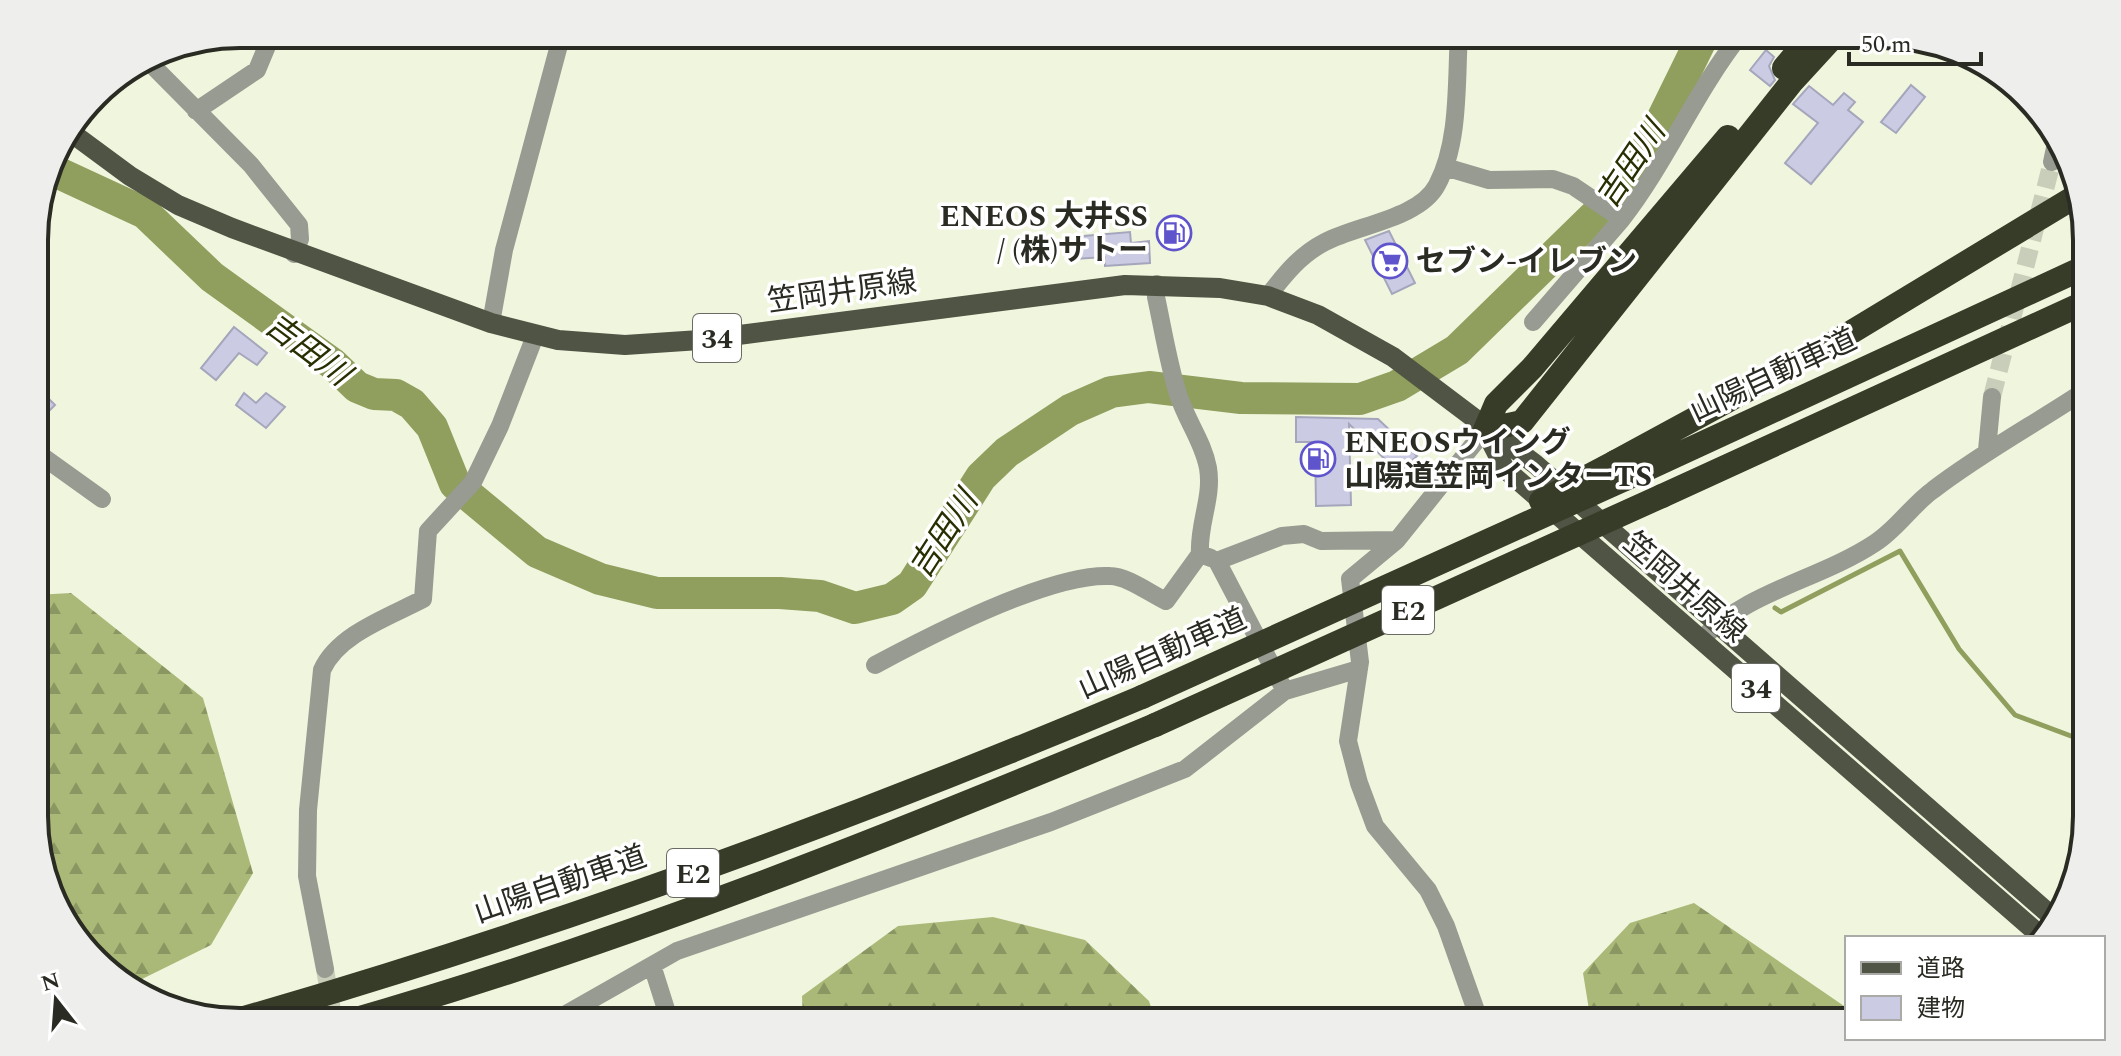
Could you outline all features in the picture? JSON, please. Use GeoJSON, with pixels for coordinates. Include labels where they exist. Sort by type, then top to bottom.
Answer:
{"type":"FeatureCollection","features":[{"type":"Feature","properties":{"kind":"highway"},"geometry":{"type":"LineString","coordinates":[[1485,430],[1496,404],[1532,368],[1800,48]]}},
{"type":"Feature","properties":{"kind":"highway"},"geometry":{"type":"LineString","coordinates":[[1485,430],[1522,422],[1791,83],[1823,48]]}},
{"type":"Feature","properties":{"kind":"highway"},"geometry":{"type":"LineString","coordinates":[[1620,470],[2068,201]]}},
{"type":"Feature","properties":{"kind":"highway","name":"山陽自動車道"},"geometry":{"type":"LineString","coordinates":[[279,1008],[361,984],[701,871],[1009,754],[1323,617],[1620,470],[2073,272]]}},
{"type":"Feature","properties":{"kind":"highway","name":"山陽自動車道"},"geometry":{"type":"LineString","coordinates":[[389,1008],[699,906],[987,795],[1155,725],[2073,308]]}},
{"type":"Feature","properties":{"kind":"main road","name":"笠岡井原線"},"geometry":{"type":"LineString","coordinates":[[78,138],[130,176],[178,205],[294,254],[535,336],[625,345],[700,340],[1077,289],[1157,284],[1220,288],[1268,296],[1318,315],[1393,357],[1485,430],[1535,464],[1715,625],[2047,912]]}},
{"type":"Feature","properties":{"kind":"main road","name":"笠岡井原線"},"geometry":{"type":"LineString","coordinates":[[1485,430],[1505,469],[2035,931]]}},
{"type":"Feature","properties":{"kind":"street"},"geometry":{"type":"LineString","coordinates":[[196,111],[257,70],[266,48]]}},
{"type":"Feature","properties":{"kind":"street"},"geometry":{"type":"LineString","coordinates":[[491,323],[504,250],[558,48]]}},
{"type":"Feature","properties":{"kind":"street"},"geometry":{"type":"LineString","coordinates":[[1268,296],[1297,260],[1324,243],[1424,202],[1445,167],[1458,48]]}},
{"type":"Feature","properties":{"kind":"street"},"geometry":{"type":"LineString","coordinates":[[1533,322],[1640,196],[1705,83],[1731,48]]}},
{"type":"Feature","properties":{"kind":"street"},"geometry":{"type":"LineString","coordinates":[[155,68],[251,165],[299,225],[300,239],[294,254]]}},
{"type":"Feature","properties":{"kind":"street"},"geometry":{"type":"LineString","coordinates":[[2052,162],[2053,157]]}},
{"type":"Feature","properties":{"kind":"street"},"geometry":{"type":"LineString","coordinates":[[1445,167],[1489,180],[1553,179],[1573,186],[1620,217]]}},
{"type":"Feature","properties":{"kind":"street"},"geometry":{"type":"LineString","coordinates":[[1157,284],[1156,297],[1178,397],[1200,440],[1208,469],[1209,487],[1200,526],[1209,558],[1230,579],[1285,691]]}},
{"type":"Feature","properties":{"kind":"street"},"geometry":{"type":"LineString","coordinates":[[325,969],[307,876],[308,810],[322,670],[329,655],[349,639],[423,599],[428,531],[473,482],[500,426],[535,336]]}},
{"type":"Feature","properties":{"kind":"street"},"geometry":{"type":"LineString","coordinates":[[1987,450],[1992,397]]}},
{"type":"Feature","properties":{"kind":"street"},"geometry":{"type":"LineString","coordinates":[[1701,640],[1729,613],[1837,566],[1879,541],[1930,492],[1987,450],[2073,398]]}},
{"type":"Feature","properties":{"kind":"street"},"geometry":{"type":"LineString","coordinates":[[1475,1008],[1446,926],[1428,890],[1375,826],[1359,783],[1348,741],[1359,669],[1350,579],[1397,540],[1485,430]]}},
{"type":"Feature","properties":{"kind":"street"},"geometry":{"type":"LineString","coordinates":[[48,460],[102,499]]}},
{"type":"Feature","properties":{"kind":"street"},"geometry":{"type":"LineString","coordinates":[[875,665],[944,628],[1060,583],[1112,575],[1166,601],[1209,558],[1282,536],[1304,534],[1321,541],[1397,540]]}},
{"type":"Feature","properties":{"kind":"street"},"geometry":{"type":"LineString","coordinates":[[577,1008],[677,951],[1051,822],[1185,769],[1285,691],[1359,669]]}},
{"type":"Feature","properties":{"kind":"street"},"geometry":{"type":"LineString","coordinates":[[652,965],[666,1008]]}},
{"type":"Feature","properties":{"kind":"green space"},"geometry":{"type":"Polygon","coordinates":[[[71,593],[203,698],[253,873],[211,945],[140,980],[113,960],[80,923],[58,878],[52,853],[48,816],[48,594],[71,593]]]}},
{"type":"Feature","properties":{"kind":"green space"},"geometry":{"type":"Polygon","coordinates":[[[1694,903],[1845,1008],[1589,1008],[1583,973],[1630,923],[1694,903]]]}},
{"type":"Feature","properties":{"kind":"green space"},"geometry":{"type":"Polygon","coordinates":[[[993,917],[1085,940],[1149,1001],[1151,1008],[802,1008],[802,996],[898,926],[993,917]]]}},
{"type":"Feature","properties":{"kind":"building"},"geometry":{"type":"Polygon","coordinates":[[[1766,50],[1774,57],[1769,66],[1775,80],[1770,86],[1750,70],[1766,50]]]}},
{"type":"Feature","properties":{"kind":"building"},"geometry":{"type":"Polygon","coordinates":[[[1911,85],[1925,97],[1896,133],[1881,122],[1911,85]]]}},
{"type":"Feature","properties":{"kind":"building"},"geometry":{"type":"Polygon","coordinates":[[[1809,86],[1833,105],[1844,93],[1855,102],[1848,110],[1863,122],[1811,184],[1785,163],[1818,123],[1793,104],[1809,86]]]}},
{"type":"Feature","properties":{"kind":"building","name":"セブン-イレブン"},"geometry":{"type":"Polygon","coordinates":[[[1389,231],[1415,283],[1392,294],[1365,240],[1389,231]]]}},
{"type":"Feature","properties":{"kind":"building"},"geometry":{"type":"Polygon","coordinates":[[[1130,232],[1131,243],[1149,241],[1150,263],[1105,266],[1105,257],[1074,259],[1072,237],[1130,232]]]}},
{"type":"Feature","properties":{"kind":"building"},"geometry":{"type":"Polygon","coordinates":[[[234,327],[267,353],[257,365],[239,353],[216,380],[201,368],[234,327]]]}},
{"type":"Feature","properties":{"kind":"building"},"geometry":{"type":"Polygon","coordinates":[[[244,393],[256,403],[266,393],[285,407],[266,428],[236,405],[244,393]]]}},
{"type":"Feature","properties":{"kind":"building"},"geometry":{"type":"Polygon","coordinates":[[[48,398],[55,405],[48,412],[48,398]]]}},
{"type":"Feature","properties":{"kind":"building"},"geometry":{"type":"Polygon","coordinates":[[[1296,417],[1378,419],[1417,456],[1399,473],[1349,424],[1351,505],[1316,506],[1315,442],[1296,442],[1296,417]]]}},
{"type":"Feature","properties":{"kind":"waterway","name":"吉田川"},"geometry":{"type":"LineString","coordinates":[[61,174],[145,213],[212,277],[333,364],[357,387],[374,394],[396,395],[412,404],[432,427],[455,484],[537,552],[600,579],[657,593],[820,596],[855,608],[892,599],[912,585],[981,477],[1007,452],[1070,410],[1111,392],[1149,387],[1241,398],[1360,399],[1397,386],[1457,350],[1618,193],[1652,140],[1697,48]]}},
{"type":"Feature","properties":{"kind":"waterway"},"geometry":{"type":"LineString","coordinates":[[1775,608],[1781,612],[1900,551],[1959,649],[2015,715],[2073,737]]}},
{"type":"Feature","properties":{"kind":"tunnel"},"geometry":{"type":"LineString","coordinates":[[1992,397],[2052,162]]}},
{"type":"Feature","properties":{"kind":"tunnel"},"geometry":{"type":"LineString","coordinates":[[325,969],[332,1008]]}},
{"type":"Feature","properties":{"kind":"place","name":"ENEOS 大井SS / (株)サトー"},"geometry":{"type":"Point","coordinates":[1174,233]}},
{"type":"Feature","properties":{"kind":"place","name":"セブン-イレブン"},"geometry":{"type":"Point","coordinates":[1390,261]}},
{"type":"Feature","properties":{"kind":"place","name":"ENEOSウイング 山陽道笠岡インターTS"},"geometry":{"type":"Point","coordinates":[1318,459]}}]}
